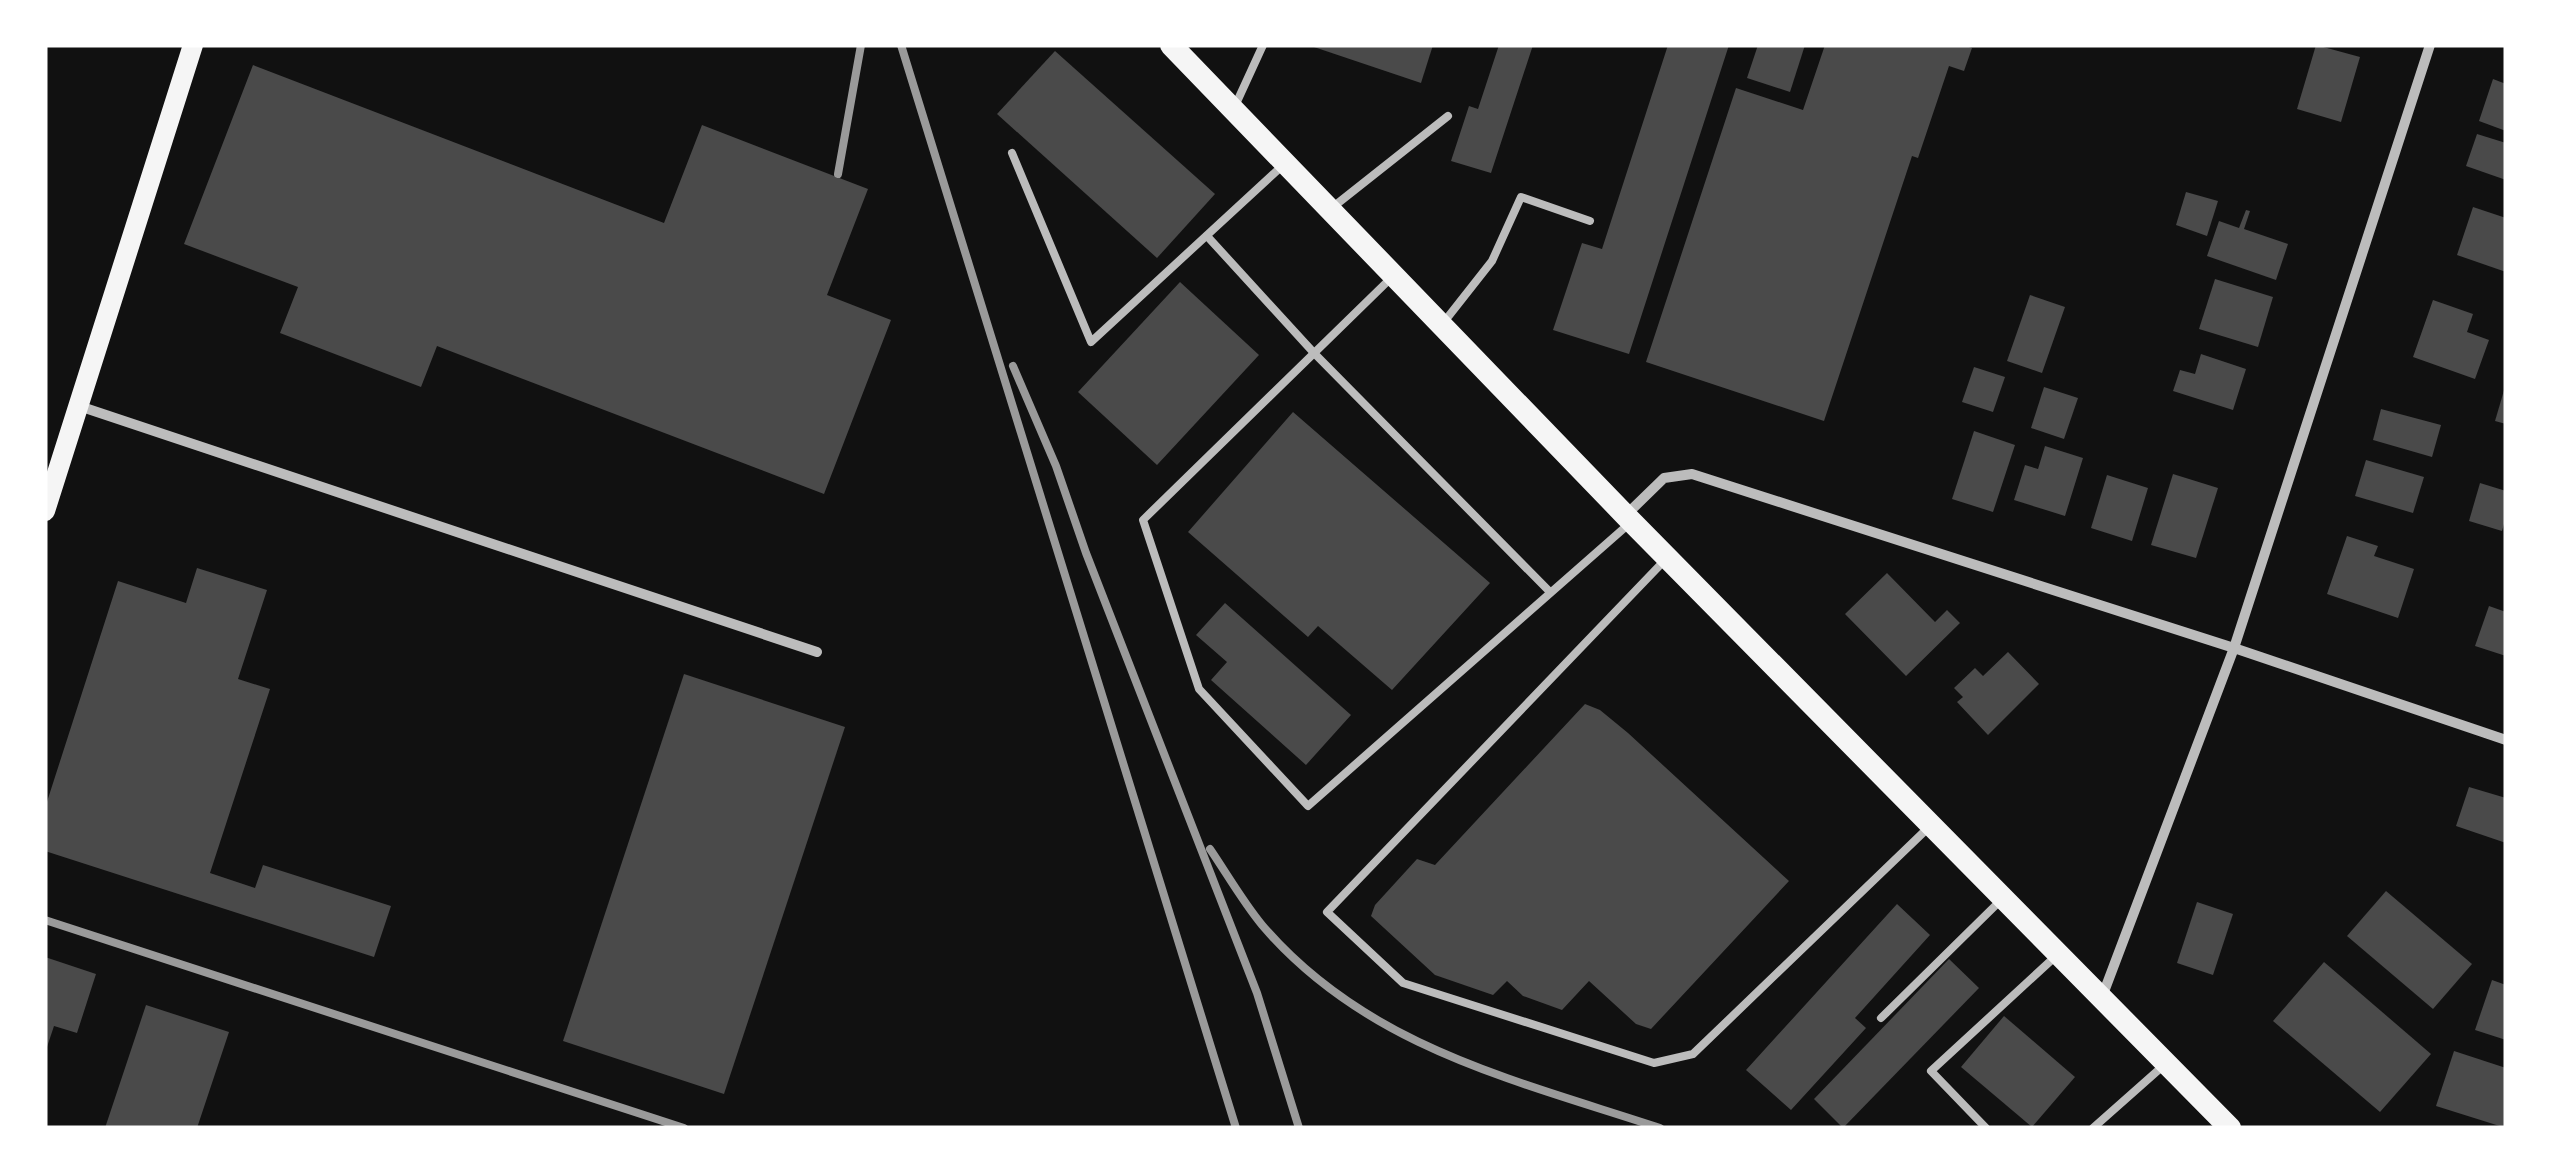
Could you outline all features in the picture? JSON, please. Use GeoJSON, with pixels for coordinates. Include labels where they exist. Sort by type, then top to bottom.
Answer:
{"type":"FeatureCollection","features":[{"type":"Feature","properties":{"kind":"main road"},"geometry":{"type":"LineString","coordinates":[[45,511],[193,45]]}},
{"type":"Feature","properties":{"kind":"main road"},"geometry":{"type":"LineString","coordinates":[[1171,45],[1667,558],[2230,1128]]}},
{"type":"Feature","properties":{"kind":"street"},"geometry":{"type":"LineString","coordinates":[[2102,998],[2234,648],[2430,45]]}},
{"type":"Feature","properties":{"kind":"street"},"geometry":{"type":"LineString","coordinates":[[79,406],[817,652]]}},
{"type":"Feature","properties":{"kind":"street"},"geometry":{"type":"LineString","coordinates":[[1629,518],[1664,478],[1692,474],[2506,740]]}},
{"type":"Feature","properties":{"kind":"lane"},"geometry":{"type":"LineString","coordinates":[[1233,110],[1263,45]]}},
{"type":"Feature","properties":{"kind":"lane"},"geometry":{"type":"LineString","coordinates":[[1330,210],[1448,116]]}},
{"type":"Feature","properties":{"kind":"lane"},"geometry":{"type":"LineString","coordinates":[[1012,153],[1090,342],[1285,164]]}},
{"type":"Feature","properties":{"kind":"lane"},"geometry":{"type":"LineString","coordinates":[[1441,326],[1492,261],[1520,197],[1590,221]]}},
{"type":"Feature","properties":{"kind":"lane"},"geometry":{"type":"LineString","coordinates":[[1206,236],[1550,592]]}},
{"type":"Feature","properties":{"kind":"lane"},"geometry":{"type":"LineString","coordinates":[[1393,276],[1143,520],[1199,689],[1308,806],[1629,518]]}},
{"type":"Feature","properties":{"kind":"lane"},"geometry":{"type":"LineString","coordinates":[[1667,558],[1327,912],[1403,983],[1654,1062],[1693,1054],[1931,825]]}},
{"type":"Feature","properties":{"kind":"lane"},"geometry":{"type":"LineString","coordinates":[[1880,1018],[2003,898]]}},
{"type":"Feature","properties":{"kind":"lane"},"geometry":{"type":"LineString","coordinates":[[1986,1128],[1931,1071],[2059,954]]}},
{"type":"Feature","properties":{"kind":"lane"},"geometry":{"type":"LineString","coordinates":[[2093,1128],[2166,1063]]}},
{"type":"Feature","properties":{"kind":"building"},"geometry":{"type":"Polygon","coordinates":[[[1308,45],[1433,45],[1421,83],[1308,45]]]}},
{"type":"Feature","properties":{"kind":"building"},"geometry":{"type":"Polygon","coordinates":[[[1499,45],[1533,45],[1491,173],[1451,161],[1469,106],[1478,109],[1499,45]]]}},
{"type":"Feature","properties":{"kind":"building"},"geometry":{"type":"Polygon","coordinates":[[[1668,45],[1729,45],[1629,354],[1553,330],[1582,243],[1602,249],[1668,45]]]}},
{"type":"Feature","properties":{"kind":"building"},"geometry":{"type":"Polygon","coordinates":[[[1758,45],[1805,45],[1790,92],[1747,78],[1758,45]]]}},
{"type":"Feature","properties":{"kind":"building"},"geometry":{"type":"Polygon","coordinates":[[[1825,45],[1972,48],[1964,71],[1949,66],[1918,158],[1912,156],[1824,421],[1646,362],[1736,88],[1803,110],[1825,45]]]}},
{"type":"Feature","properties":{"kind":"building"},"geometry":{"type":"Polygon","coordinates":[[[2316,45],[2360,57],[2341,122],[2297,109],[2316,45]]]}},
{"type":"Feature","properties":{"kind":"building"},"geometry":{"type":"Polygon","coordinates":[[[1055,51],[1215,194],[1157,258],[997,114],[1055,51]]]}},
{"type":"Feature","properties":{"kind":"building"},"geometry":{"type":"Polygon","coordinates":[[[253,65],[664,223],[702,125],[868,189],[827,295],[891,320],[824,494],[437,346],[421,387],[280,333],[298,287],[184,244],[253,65]]]}},
{"type":"Feature","properties":{"kind":"building"},"geometry":{"type":"Polygon","coordinates":[[[2493,79],[2506,84],[2506,131],[2479,121],[2493,79]]]}},
{"type":"Feature","properties":{"kind":"building"},"geometry":{"type":"Polygon","coordinates":[[[2477,134],[2506,143],[2506,180],[2466,166],[2477,134]]]}},
{"type":"Feature","properties":{"kind":"building"},"geometry":{"type":"Polygon","coordinates":[[[2186,192],[2218,201],[2207,236],[2176,225],[2186,192]]]}},
{"type":"Feature","properties":{"kind":"building"},"geometry":{"type":"Polygon","coordinates":[[[2473,207],[2506,218],[2506,272],[2457,255],[2473,207]]]}},
{"type":"Feature","properties":{"kind":"building"},"geometry":{"type":"Polygon","coordinates":[[[2246,210],[2250,211],[2244,229],[2288,244],[2276,280],[2207,256],[2219,221],[2239,228],[2246,210]]]}},
{"type":"Feature","properties":{"kind":"building"},"geometry":{"type":"Polygon","coordinates":[[[2215,279],[2273,297],[2258,347],[2199,329],[2215,279]]]}},
{"type":"Feature","properties":{"kind":"building"},"geometry":{"type":"Polygon","coordinates":[[[1180,282],[1259,355],[1157,465],[1078,392],[1180,282]]]}},
{"type":"Feature","properties":{"kind":"building"},"geometry":{"type":"Polygon","coordinates":[[[2030,295],[2065,307],[2042,373],[2007,361],[2030,295]]]}},
{"type":"Feature","properties":{"kind":"building"},"geometry":{"type":"Polygon","coordinates":[[[2433,300],[2473,314],[2467,332],[2489,340],[2475,379],[2413,357],[2433,300]]]}},
{"type":"Feature","properties":{"kind":"building"},"geometry":{"type":"Polygon","coordinates":[[[2201,354],[2246,369],[2233,410],[2173,391],[2180,370],[2195,374],[2201,354]]]}},
{"type":"Feature","properties":{"kind":"building"},"geometry":{"type":"Polygon","coordinates":[[[1974,367],[2005,377],[1993,412],[1962,402],[1974,367]]]}},
{"type":"Feature","properties":{"kind":"building"},"geometry":{"type":"Polygon","coordinates":[[[2044,387],[2078,398],[2064,439],[2031,428],[2044,387]]]}},
{"type":"Feature","properties":{"kind":"building"},"geometry":{"type":"Polygon","coordinates":[[[2506,387],[2506,424],[2495,421],[2506,387]]]}},
{"type":"Feature","properties":{"kind":"building"},"geometry":{"type":"Polygon","coordinates":[[[2381,409],[2441,425],[2432,457],[2373,440],[2381,409]]]}},
{"type":"Feature","properties":{"kind":"building"},"geometry":{"type":"Polygon","coordinates":[[[1293,412],[1490,583],[1392,690],[1318,626],[1308,637],[1188,532],[1293,412]]]}},
{"type":"Feature","properties":{"kind":"building"},"geometry":{"type":"Polygon","coordinates":[[[1974,431],[2015,445],[1993,512],[1952,499],[1974,431]]]}},
{"type":"Feature","properties":{"kind":"building"},"geometry":{"type":"Polygon","coordinates":[[[2045,446],[2083,458],[2065,516],[2014,500],[2025,465],[2038,469],[2045,446]]]}},
{"type":"Feature","properties":{"kind":"building"},"geometry":{"type":"Polygon","coordinates":[[[2366,460],[2424,477],[2413,513],[2355,496],[2366,460]]]}},
{"type":"Feature","properties":{"kind":"building"},"geometry":{"type":"Polygon","coordinates":[[[2173,474],[2218,488],[2196,558],[2151,545],[2173,474]]]}},
{"type":"Feature","properties":{"kind":"building"},"geometry":{"type":"Polygon","coordinates":[[[2107,475],[2148,488],[2132,541],[2091,528],[2107,475]]]}},
{"type":"Feature","properties":{"kind":"building"},"geometry":{"type":"Polygon","coordinates":[[[2480,483],[2506,491],[2502,531],[2469,521],[2480,483]]]}},
{"type":"Feature","properties":{"kind":"building"},"geometry":{"type":"Polygon","coordinates":[[[2347,536],[2378,546],[2374,556],[2414,569],[2398,618],[2327,594],[2347,536]]]}},
{"type":"Feature","properties":{"kind":"building"},"geometry":{"type":"Polygon","coordinates":[[[197,568],[267,590],[238,679],[270,689],[210,873],[255,888],[263,865],[391,906],[374,957],[45,851],[45,808],[118,581],[186,603],[197,568]]]}},
{"type":"Feature","properties":{"kind":"building"},"geometry":{"type":"Polygon","coordinates":[[[1887,573],[1935,622],[1947,610],[1960,623],[1906,676],[1845,614],[1887,573]]]}},
{"type":"Feature","properties":{"kind":"building"},"geometry":{"type":"Polygon","coordinates":[[[1225,603],[1351,715],[1306,765],[1211,680],[1227,662],[1196,635],[1225,603]]]}},
{"type":"Feature","properties":{"kind":"building"},"geometry":{"type":"Polygon","coordinates":[[[2489,606],[2506,612],[2506,656],[2475,646],[2489,606]]]}},
{"type":"Feature","properties":{"kind":"building"},"geometry":{"type":"Polygon","coordinates":[[[2008,652],[2039,684],[1988,735],[1957,702],[1963,697],[1954,688],[1975,668],[1983,676],[2008,652]]]}},
{"type":"Feature","properties":{"kind":"building"},"geometry":{"type":"Polygon","coordinates":[[[684,674],[845,727],[724,1094],[563,1041],[684,674]]]}},
{"type":"Feature","properties":{"kind":"building"},"geometry":{"type":"Polygon","coordinates":[[[1585,704],[1600,710],[1628,733],[1789,881],[1651,1029],[1636,1024],[1589,981],[1562,1010],[1523,996],[1507,981],[1493,995],[1435,975],[1371,916],[1375,905],[1417,859],[1435,865],[1585,704]]]}},
{"type":"Feature","properties":{"kind":"building"},"geometry":{"type":"Polygon","coordinates":[[[2469,787],[2506,798],[2506,843],[2456,826],[2469,787]]]}},
{"type":"Feature","properties":{"kind":"building"},"geometry":{"type":"Polygon","coordinates":[[[2386,891],[2472,964],[2433,1009],[2347,936],[2386,891]]]}},
{"type":"Feature","properties":{"kind":"building"},"geometry":{"type":"Polygon","coordinates":[[[2197,902],[2233,914],[2213,975],[2177,963],[2197,902]]]}},
{"type":"Feature","properties":{"kind":"building"},"geometry":{"type":"Polygon","coordinates":[[[1897,904],[1930,935],[1855,1018],[1866,1028],[1791,1110],[1746,1070],[1897,904]]]}},
{"type":"Feature","properties":{"kind":"building"},"geometry":{"type":"Polygon","coordinates":[[[45,957],[96,974],[77,1033],[54,1026],[46,1050],[45,957]]]}},
{"type":"Feature","properties":{"kind":"building"},"geometry":{"type":"Polygon","coordinates":[[[1949,959],[1979,988],[1843,1128],[1814,1099],[1949,959]]]}},
{"type":"Feature","properties":{"kind":"building"},"geometry":{"type":"Polygon","coordinates":[[[2324,962],[2431,1054],[2380,1112],[2273,1021],[2324,962]]]}},
{"type":"Feature","properties":{"kind":"building"},"geometry":{"type":"Polygon","coordinates":[[[2492,980],[2506,985],[2506,1040],[2475,1030],[2492,980]]]}},
{"type":"Feature","properties":{"kind":"building"},"geometry":{"type":"Polygon","coordinates":[[[146,1005],[229,1032],[197,1128],[105,1128],[146,1005]]]}},
{"type":"Feature","properties":{"kind":"building"},"geometry":{"type":"Polygon","coordinates":[[[2004,1016],[2075,1077],[2032,1127],[1961,1067],[2004,1016]]]}},
{"type":"Feature","properties":{"kind":"building"},"geometry":{"type":"Polygon","coordinates":[[[2454,1051],[2506,1068],[2506,1128],[2436,1106],[2454,1051]]]}},
{"type":"Feature","properties":{"kind":"railway"},"geometry":{"type":"LineString","coordinates":[[838,174],[861,45]]}},
{"type":"Feature","properties":{"kind":"railway"},"geometry":{"type":"LineString","coordinates":[[901,45],[1236,1128]]}},
{"type":"Feature","properties":{"kind":"railway"},"geometry":{"type":"LineString","coordinates":[[1013,366],[1056,466],[1257,993],[1299,1128]]}},
{"type":"Feature","properties":{"kind":"railway"},"geometry":{"type":"LineString","coordinates":[[1210,849],[1262,925],[1303,967],[1348,1001],[1395,1030],[1446,1054],[1660,1128]]}},
{"type":"Feature","properties":{"kind":"railway"},"geometry":{"type":"LineString","coordinates":[[45,920],[684,1128]]}}]}
